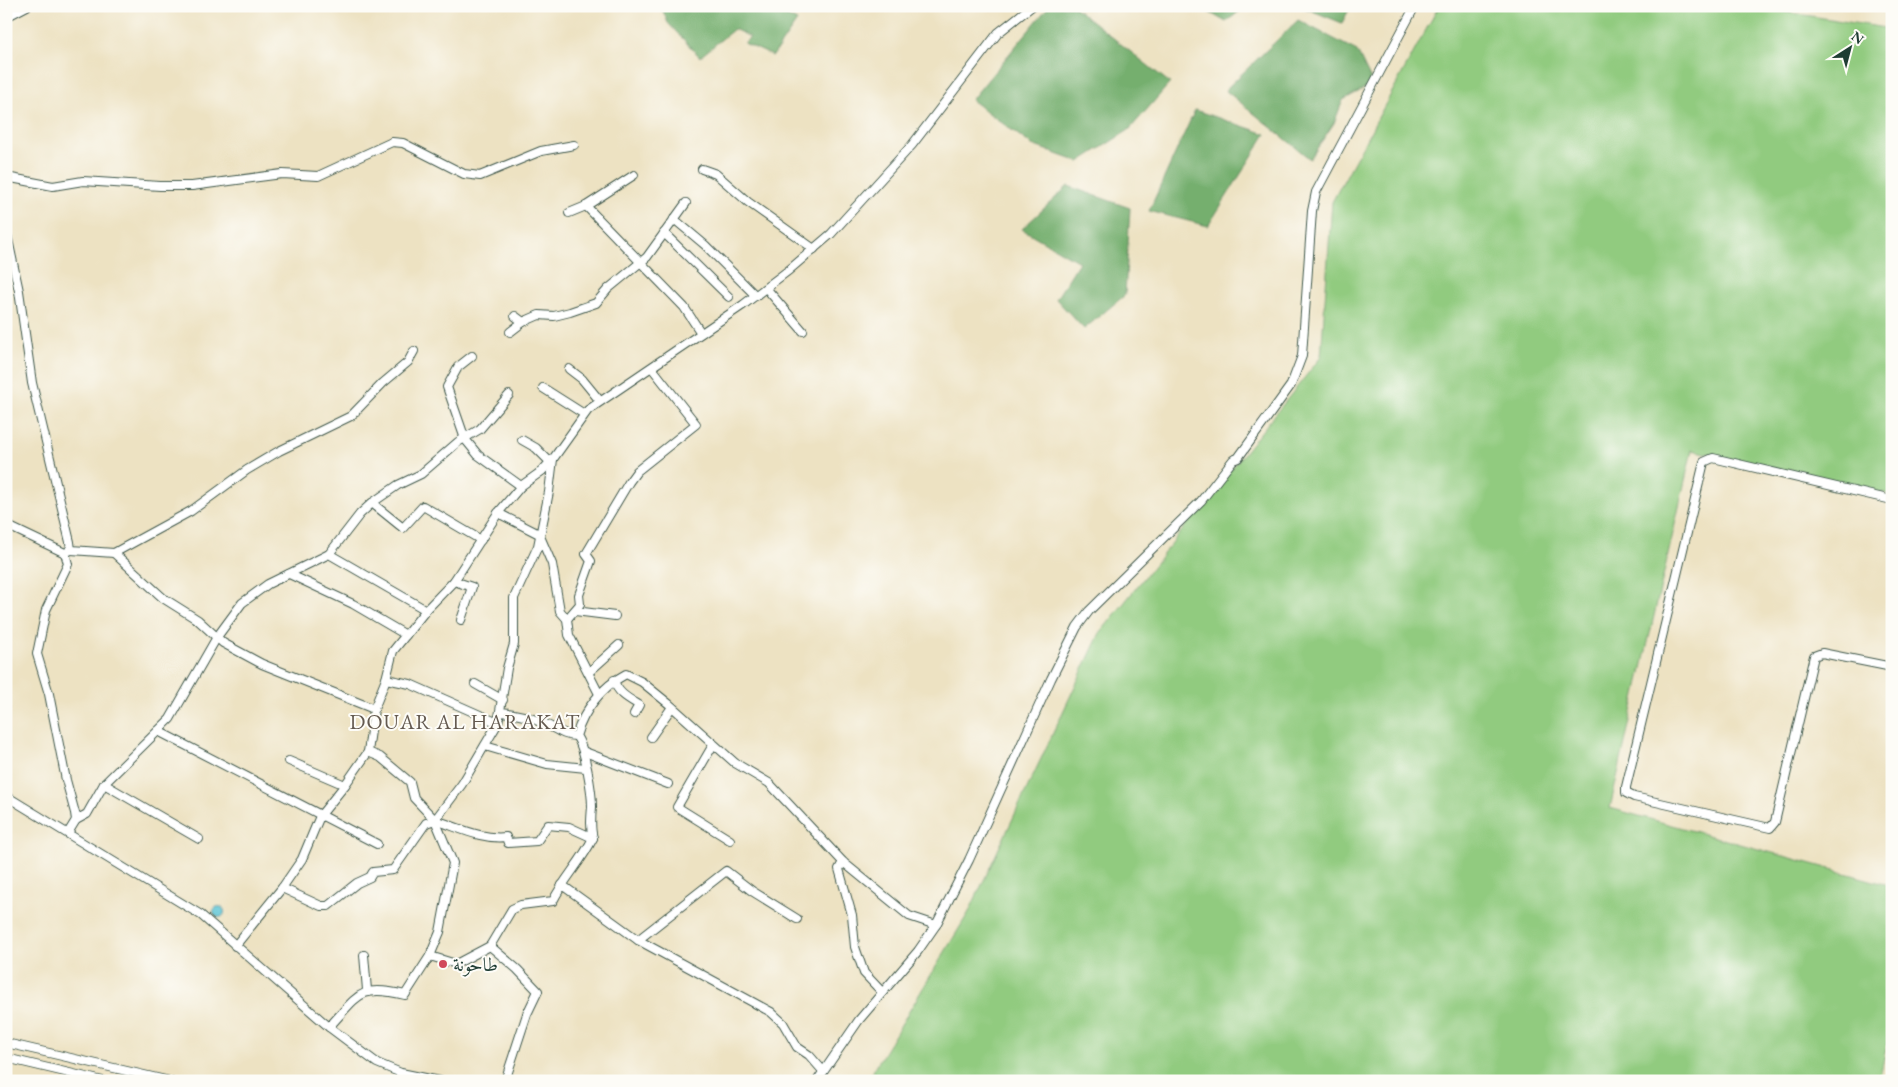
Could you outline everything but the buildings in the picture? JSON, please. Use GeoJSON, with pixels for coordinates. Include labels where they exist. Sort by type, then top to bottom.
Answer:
{"type":"FeatureCollection","features":[{"type":"Feature","properties":{"kind":"street"},"geometry":{"type":"LineString","coordinates":[[6,17],[27,6]]}},
{"type":"Feature","properties":{"kind":"street"},"geometry":{"type":"LineString","coordinates":[[235,946],[282,888],[302,859],[320,816],[368,752],[374,709],[386,679],[393,651],[426,610],[454,581],[498,513],[520,486],[542,471],[584,414],[600,400],[652,368],[756,296],[814,249],[837,227],[912,145],[998,33],[1032,6]]}},
{"type":"Feature","properties":{"kind":"street"},"geometry":{"type":"LineString","coordinates":[[817,1081],[859,1020],[918,951],[936,925],[969,860],[1030,724],[1077,627],[1089,611],[1201,501],[1233,460],[1238,458],[1295,379],[1302,356],[1311,216],[1316,192],[1415,6]]}},
{"type":"Feature","properties":{"kind":"street"},"geometry":{"type":"LineString","coordinates":[[6,177],[54,186],[83,181],[192,186],[282,174],[318,176],[392,142],[403,143],[464,174],[480,176],[540,151],[574,145]]}},
{"type":"Feature","properties":{"kind":"street"},"geometry":{"type":"LineString","coordinates":[[702,168],[716,174],[748,202],[814,249]]}},
{"type":"Feature","properties":{"kind":"street"},"geometry":{"type":"LineString","coordinates":[[569,213],[586,206],[634,175]]}},
{"type":"Feature","properties":{"kind":"street"},"geometry":{"type":"LineString","coordinates":[[510,332],[523,322],[538,316],[554,316],[596,303],[608,289],[640,264],[686,203]]}},
{"type":"Feature","properties":{"kind":"street"},"geometry":{"type":"LineString","coordinates":[[586,206],[684,308],[701,333]]}},
{"type":"Feature","properties":{"kind":"street"},"geometry":{"type":"LineString","coordinates":[[674,219],[706,245],[756,296]]}},
{"type":"Feature","properties":{"kind":"street"},"geometry":{"type":"LineString","coordinates":[[6,230],[21,300],[31,377],[68,552],[68,564],[46,610],[37,654],[49,694],[76,820]]}},
{"type":"Feature","properties":{"kind":"street"},"geometry":{"type":"LineString","coordinates":[[664,233],[729,297]]}},
{"type":"Feature","properties":{"kind":"street"},"geometry":{"type":"LineString","coordinates":[[766,288],[803,331]]}},
{"type":"Feature","properties":{"kind":"street"},"geometry":{"type":"LineString","coordinates":[[515,316],[523,322]]}},
{"type":"Feature","properties":{"kind":"street"},"geometry":{"type":"LineString","coordinates":[[6,525],[68,552],[114,553],[185,515],[247,470],[271,456],[307,436],[351,416],[383,383],[408,362],[414,351]]}},
{"type":"Feature","properties":{"kind":"street"},"geometry":{"type":"LineString","coordinates":[[472,356],[458,367],[447,387],[465,439],[478,455],[520,486]]}},
{"type":"Feature","properties":{"kind":"street"},"geometry":{"type":"LineString","coordinates":[[567,619],[580,604],[579,595],[591,561],[586,554],[629,482],[637,472],[696,424],[652,368]]}},
{"type":"Feature","properties":{"kind":"street"},"geometry":{"type":"LineString","coordinates":[[569,369],[582,379],[600,400]]}},
{"type":"Feature","properties":{"kind":"street"},"geometry":{"type":"LineString","coordinates":[[543,388],[584,414]]}},
{"type":"Feature","properties":{"kind":"street"},"geometry":{"type":"LineString","coordinates":[[68,833],[76,820],[87,814],[104,784],[170,718],[216,637],[242,603],[268,584],[329,554],[360,514],[398,485],[421,474],[480,429],[510,396]]}},
{"type":"Feature","properties":{"kind":"street"},"geometry":{"type":"LineString","coordinates":[[522,440],[551,460]]}},
{"type":"Feature","properties":{"kind":"street"},"geometry":{"type":"LineString","coordinates":[[1892,500],[1712,458],[1704,462],[1632,759],[1626,793],[1634,797],[1770,828],[1775,822],[1814,656],[1822,653],[1892,667]]}},
{"type":"Feature","properties":{"kind":"street"},"geometry":{"type":"LineString","coordinates":[[282,888],[321,906],[328,906],[357,883],[370,877],[373,872],[393,870],[426,823],[435,820],[462,784],[498,723],[507,668],[514,644],[514,598],[538,546],[549,492],[551,460]]}},
{"type":"Feature","properties":{"kind":"street"},"geometry":{"type":"LineString","coordinates":[[372,504],[402,528],[422,506],[481,540]]}},
{"type":"Feature","properties":{"kind":"street"},"geometry":{"type":"LineString","coordinates":[[498,513],[540,534],[552,564],[560,611],[567,619],[569,635],[599,694]]}},
{"type":"Feature","properties":{"kind":"street"},"geometry":{"type":"LineString","coordinates":[[114,553],[163,598],[198,620],[223,643],[262,664],[374,709]]}},
{"type":"Feature","properties":{"kind":"street"},"geometry":{"type":"LineString","coordinates":[[329,554],[426,610]]}},
{"type":"Feature","properties":{"kind":"street"},"geometry":{"type":"LineString","coordinates":[[289,574],[353,604],[406,635]]}},
{"type":"Feature","properties":{"kind":"street"},"geometry":{"type":"LineString","coordinates":[[454,581],[472,587],[461,620]]}},
{"type":"Feature","properties":{"kind":"street"},"geometry":{"type":"LineString","coordinates":[[574,611],[615,616]]}},
{"type":"Feature","properties":{"kind":"street"},"geometry":{"type":"LineString","coordinates":[[589,672],[619,645]]}},
{"type":"Feature","properties":{"kind":"street"},"geometry":{"type":"LineString","coordinates":[[576,736],[588,709],[599,694],[614,680],[626,674],[642,682],[672,706],[712,745],[735,763],[769,783],[843,862],[909,916],[936,925]]}},
{"type":"Feature","properties":{"kind":"street"},"geometry":{"type":"LineString","coordinates":[[386,679],[410,684],[498,723]]}},
{"type":"Feature","properties":{"kind":"street"},"geometry":{"type":"LineString","coordinates":[[614,680],[616,686],[625,696],[639,705],[634,714]]}},
{"type":"Feature","properties":{"kind":"street"},"geometry":{"type":"LineString","coordinates":[[475,684],[503,700]]}},
{"type":"Feature","properties":{"kind":"street"},"geometry":{"type":"LineString","coordinates":[[651,737],[672,706]]}},
{"type":"Feature","properties":{"kind":"street"},"geometry":{"type":"LineString","coordinates":[[500,712],[522,715],[543,722],[568,736],[576,736]]}},
{"type":"Feature","properties":{"kind":"street"},"geometry":{"type":"LineString","coordinates":[[158,731],[377,844]]}},
{"type":"Feature","properties":{"kind":"street"},"geometry":{"type":"LineString","coordinates":[[430,956],[456,964],[490,946],[512,909],[521,905],[552,902],[562,884],[586,852],[593,838],[591,831],[592,806],[585,752],[576,736]]}},
{"type":"Feature","properties":{"kind":"street"},"geometry":{"type":"LineString","coordinates":[[712,745],[677,807],[730,840]]}},
{"type":"Feature","properties":{"kind":"street"},"geometry":{"type":"LineString","coordinates":[[485,746],[547,764],[586,768]]}},
{"type":"Feature","properties":{"kind":"street"},"geometry":{"type":"LineString","coordinates":[[329,1027],[360,994],[367,990],[379,990],[405,995],[430,956],[440,932],[453,863],[435,820],[414,798],[410,782],[404,775],[368,752]]}},
{"type":"Feature","properties":{"kind":"street"},"geometry":{"type":"LineString","coordinates":[[585,752],[668,784]]}},
{"type":"Feature","properties":{"kind":"street"},"geometry":{"type":"LineString","coordinates":[[289,760],[345,785]]}},
{"type":"Feature","properties":{"kind":"street"},"geometry":{"type":"LineString","coordinates":[[104,784],[198,839]]}},
{"type":"Feature","properties":{"kind":"street"},"geometry":{"type":"LineString","coordinates":[[6,796],[201,914],[329,1027],[376,1063],[401,1073],[440,1081]]}},
{"type":"Feature","properties":{"kind":"street"},"geometry":{"type":"LineString","coordinates":[[435,820],[469,830],[481,837],[506,837],[508,843],[513,844],[537,840],[548,825],[569,827],[593,838]]}},
{"type":"Feature","properties":{"kind":"street"},"geometry":{"type":"LineString","coordinates":[[843,862],[839,869],[852,915],[855,947],[864,974],[882,992]]}},
{"type":"Feature","properties":{"kind":"street"},"geometry":{"type":"LineString","coordinates":[[638,940],[726,871],[752,891],[797,919]]}},
{"type":"Feature","properties":{"kind":"street"},"geometry":{"type":"LineString","coordinates":[[562,884],[638,940],[771,1012],[786,1027],[796,1047],[809,1055],[824,1072]]}},
{"type":"Feature","properties":{"kind":"street"},"geometry":{"type":"LineString","coordinates":[[490,946],[517,969],[538,991],[527,1014],[505,1081]]}},
{"type":"Feature","properties":{"kind":"street"},"geometry":{"type":"LineString","coordinates":[[364,955],[367,990]]}},
{"type":"Feature","properties":{"kind":"street"},"geometry":{"type":"LineString","coordinates":[[6,1043],[170,1081]]}},
{"type":"Feature","properties":{"kind":"street"},"geometry":{"type":"LineString","coordinates":[[33,1064],[36,1050]]}},
{"type":"Feature","properties":{"kind":"street"},"geometry":{"type":"LineString","coordinates":[[6,1058],[103,1081]]}},
{"type":"Feature","properties":{"kind":"green space"},"geometry":{"type":"Polygon","coordinates":[[[661,6],[772,6],[771,8],[797,21],[773,56],[744,43],[750,37],[734,29],[700,57],[668,23],[661,6]]]}},
{"type":"Feature","properties":{"kind":"green space"},"geometry":{"type":"Polygon","coordinates":[[[1049,6],[1073,6],[1170,83],[1129,130],[1079,162],[1032,145],[971,100],[1049,6]]]}},
{"type":"Feature","properties":{"kind":"green space"},"geometry":{"type":"Polygon","coordinates":[[[1198,6],[1246,6],[1226,22],[1198,6]]]}},
{"type":"Feature","properties":{"kind":"green space"},"geometry":{"type":"Polygon","coordinates":[[[1300,6],[1351,6],[1342,23],[1300,6]]]}},
{"type":"Feature","properties":{"kind":"green space"},"geometry":{"type":"Polygon","coordinates":[[[1439,6],[1748,6],[1892,29],[1892,495],[1692,450],[1610,808],[1892,886],[1892,1021],[1879,1081],[867,1081],[969,912],[1100,633],[1321,357],[1332,202],[1439,6]]]}},
{"type":"Feature","properties":{"kind":"green space"},"geometry":{"type":"Polygon","coordinates":[[[1298,20],[1357,51],[1373,84],[1343,100],[1334,123],[1310,159],[1225,90],[1298,20]]]}},
{"type":"Feature","properties":{"kind":"green space"},"geometry":{"type":"Polygon","coordinates":[[[1195,110],[1266,134],[1208,226],[1149,211],[1195,110]]]}},
{"type":"Feature","properties":{"kind":"green space"},"geometry":{"type":"Polygon","coordinates":[[[1068,186],[1130,208],[1125,295],[1084,329],[1056,299],[1079,262],[1022,229],[1068,186]]]}},
{"type":"Feature","properties":{"kind":"water"},"geometry":{"type":"Polygon","coordinates":[[[219,906],[225,912],[219,918],[213,912],[219,906]]]}},
{"type":"Feature","properties":{"kind":"place","name":"طاحونة"},"geometry":{"type":"Point","coordinates":[443,964]}},
{"type":"Feature","properties":{"kind":"district","name":"DOUAR AL HARAKAT"},"geometry":{"type":"Point","coordinates":[465,721]}}]}
